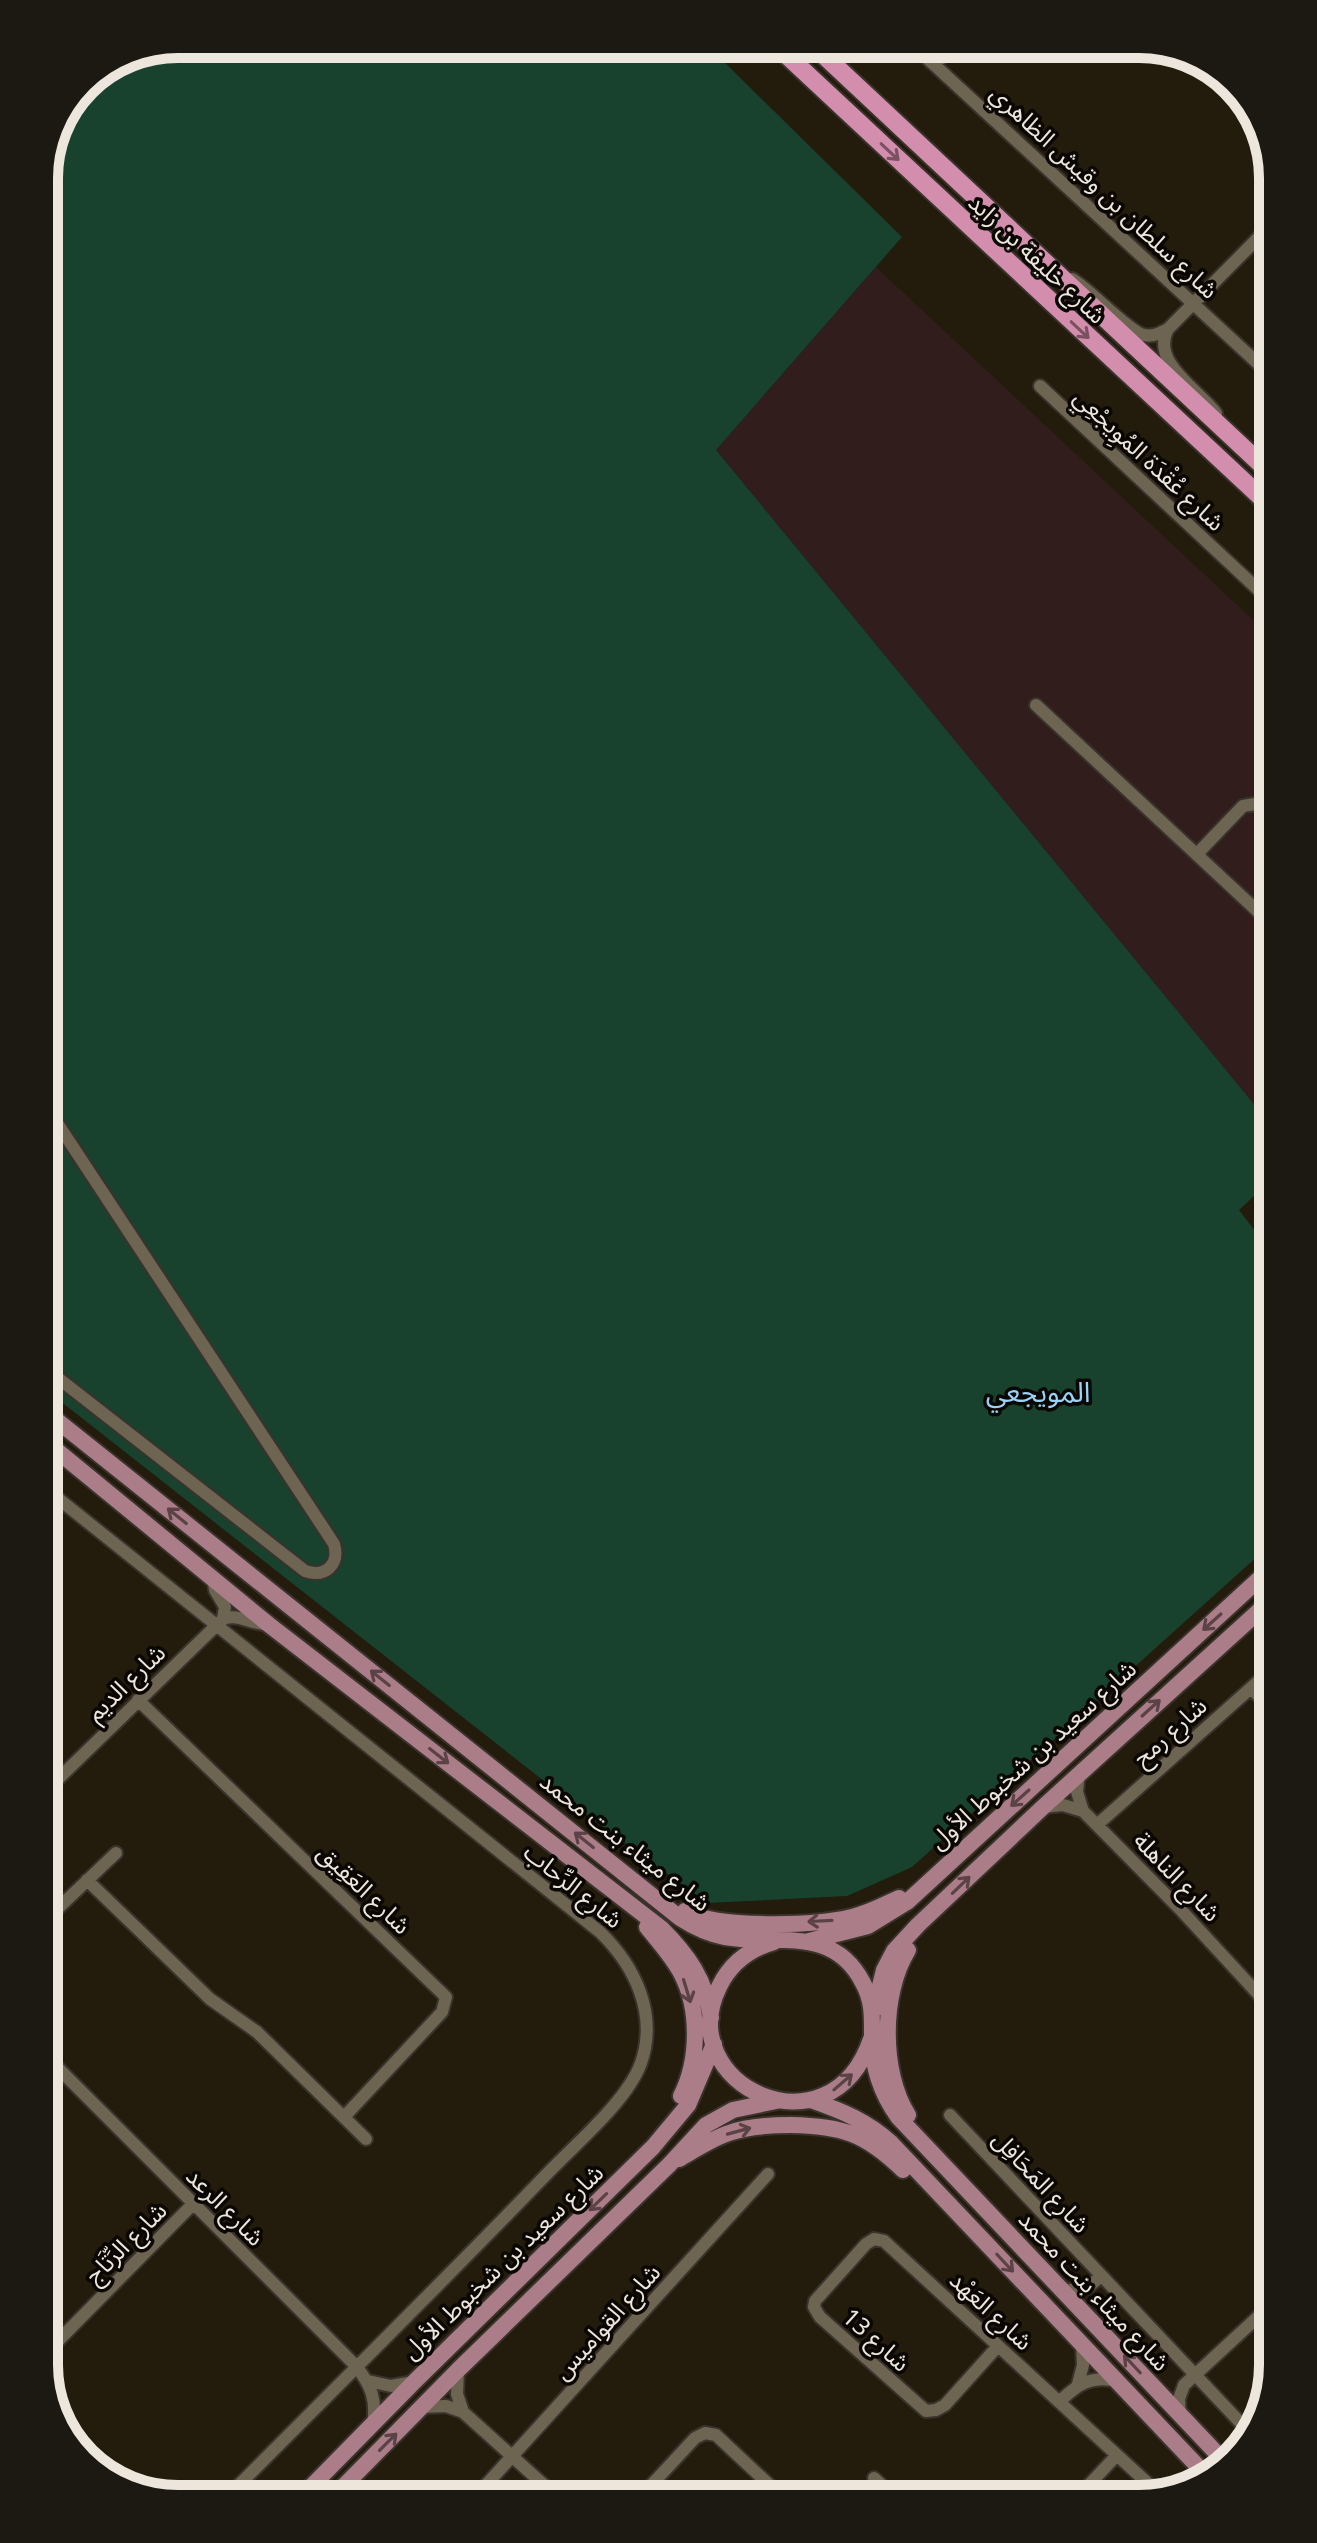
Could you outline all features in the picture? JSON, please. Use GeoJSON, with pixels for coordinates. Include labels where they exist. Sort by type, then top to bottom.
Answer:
{"type":"FeatureCollection","features":[{"type":"Feature","properties":{"kind":"highway","name":"شارع خليفة بن زايد"},"geometry":{"type":"LineString","coordinates":[[790,58],[1259,495]]}},
{"type":"Feature","properties":{"kind":"highway","name":"شارع خليفة بن زايد"},"geometry":{"type":"LineString","coordinates":[[827,58],[1259,462]]}},
{"type":"Feature","properties":{"kind":"main road","name":"شارع ميثاء بنت محمد"},"geometry":{"type":"LineString","coordinates":[[58,1421],[680,1918],[714,1935],[809,1941],[838,1954],[854,1968],[865,1986],[873,2015],[875,2071],[888,2103],[898,2117],[1218,2455]]}},
{"type":"Feature","properties":{"kind":"main road","name":"شارع ميثاء بنت محمد"},"geometry":{"type":"LineString","coordinates":[[58,1452],[268,1624],[661,1928],[691,1963],[705,1987],[711,2018]]}},
{"type":"Feature","properties":{"kind":"main road","name":"شارع سعيد بن شخبوط الأول"},"geometry":{"type":"LineString","coordinates":[[809,1941],[868,1926],[895,1911],[1259,1579]]}},
{"type":"Feature","properties":{"kind":"main road","name":"شارع سعيد بن شخبوط الأول"},"geometry":{"type":"LineString","coordinates":[[873,2015],[884,1970],[894,1951],[918,1925],[1079,1773],[1259,1611]]}},
{"type":"Feature","properties":{"kind":"main road"},"geometry":{"type":"LineString","coordinates":[[645,1889],[701,1918],[735,1924],[838,1920],[873,1910],[920,1889]]}},
{"type":"Feature","properties":{"kind":"main road"},"geometry":{"type":"LineString","coordinates":[[629,1903],[683,1977],[693,2020],[693,2054],[688,2081],[653,2147]]}},
{"type":"Feature","properties":{"kind":"main road"},"geometry":{"type":"LineString","coordinates":[[938,1908],[897,1972],[887,2051],[894,2088],[901,2105],[946,2158],[957,2179]]}},
{"type":"Feature","properties":{"kind":"main road"},"geometry":{"type":"LineString","coordinates":[[783,1940],[761,1946],[741,1957],[725,1974],[715,1995],[711,2018],[714,2044],[720,2058],[739,2082],[751,2091],[776,2101],[811,2100],[833,2091],[851,2077],[865,2058],[872,2035]]}},
{"type":"Feature","properties":{"kind":"main road","name":"شارع سعيد بن شخبوط الأول"},"geometry":{"type":"LineString","coordinates":[[313,2485],[653,2147],[688,2105],[714,2044]]}},
{"type":"Feature","properties":{"kind":"main road","name":"شارع ميثاء بنت محمد"},"geometry":{"type":"LineString","coordinates":[[811,2100],[842,2110],[876,2129],[1200,2468]]}},
{"type":"Feature","properties":{"kind":"main road","name":"شارع سعيد بن شخبوط الأول"},"geometry":{"type":"LineString","coordinates":[[345,2485],[669,2165],[694,2136],[718,2117],[733,2110],[776,2101]]}},
{"type":"Feature","properties":{"kind":"main road"},"geometry":{"type":"LineString","coordinates":[[669,2165],[738,2130],[773,2125],[833,2126],[875,2145],[933,2198],[952,2206]]}},
{"type":"Feature","properties":{"kind":"street","name":"شارع سلطان بن وقيش الظاهري"},"geometry":{"type":"LineString","coordinates":[[927,58],[1259,364]]}},
{"type":"Feature","properties":{"kind":"street"},"geometry":{"type":"LineString","coordinates":[[934,64],[941,58]]}},
{"type":"Feature","properties":{"kind":"street"},"geometry":{"type":"LineString","coordinates":[[1231,436],[1210,405],[1166,359],[1163,341],[1168,329],[1259,237]]}},
{"type":"Feature","properties":{"kind":"street"},"geometry":{"type":"LineString","coordinates":[[1052,270],[1086,288],[1140,334],[1151,336],[1168,329]]}},
{"type":"Feature","properties":{"kind":"street","name":"شارع عُقْدَة المُوِيجْعِي"},"geometry":{"type":"LineString","coordinates":[[1040,386],[1259,590]]}},
{"type":"Feature","properties":{"kind":"street"},"geometry":{"type":"LineString","coordinates":[[1036,705],[1259,912]]}},
{"type":"Feature","properties":{"kind":"street"},"geometry":{"type":"LineString","coordinates":[[1197,854],[1243,806],[1255,804],[1259,807]]}},
{"type":"Feature","properties":{"kind":"street"},"geometry":{"type":"LineString","coordinates":[[58,1124],[334,1544],[337,1554],[331,1568],[314,1574],[301,1569],[58,1378]]}},
{"type":"Feature","properties":{"kind":"street","name":"شارع الرِّحاب"},"geometry":{"type":"LineString","coordinates":[[58,1498],[220,1622],[499,1853],[600,1932],[616,1947],[628,1966],[648,2011],[644,2051],[628,2088],[527,2195],[239,2485]]}},
{"type":"Feature","properties":{"kind":"street"},"geometry":{"type":"LineString","coordinates":[[213,1578],[215,1590],[225,1607],[220,1622]]}},
{"type":"Feature","properties":{"kind":"street"},"geometry":{"type":"LineString","coordinates":[[220,1622],[238,1616],[257,1624],[268,1624]]}},
{"type":"Feature","properties":{"kind":"street","name":"شارع الديم"},"geometry":{"type":"LineString","coordinates":[[59,1778],[220,1622]]}},
{"type":"Feature","properties":{"kind":"street","name":"شارع رمح"},"geometry":{"type":"LineString","coordinates":[[1098,1824],[1259,1681]]}},
{"type":"Feature","properties":{"kind":"street"},"geometry":{"type":"LineString","coordinates":[[1251,1688],[1259,1696]]}},
{"type":"Feature","properties":{"kind":"street","name":"شارع العَقِيق"},"geometry":{"type":"LineString","coordinates":[[138,1700],[446,1997],[442,2012],[344,2117]]}},
{"type":"Feature","properties":{"kind":"street"},"geometry":{"type":"LineString","coordinates":[[1079,1773],[1077,1792],[1083,1811]]}},
{"type":"Feature","properties":{"kind":"street"},"geometry":{"type":"LineString","coordinates":[[1042,1808],[1063,1805],[1083,1811]]}},
{"type":"Feature","properties":{"kind":"street","name":"شارع الناهلة"},"geometry":{"type":"LineString","coordinates":[[1083,1811],[1259,1994]]}},
{"type":"Feature","properties":{"kind":"street"},"geometry":{"type":"LineString","coordinates":[[58,1908],[116,1853]]}},
{"type":"Feature","properties":{"kind":"street"},"geometry":{"type":"LineString","coordinates":[[87,1880],[210,1999],[247,2023],[366,2139]]}},
{"type":"Feature","properties":{"kind":"street","name":"شارع الرعد"},"geometry":{"type":"LineString","coordinates":[[58,2068],[368,2381]]}},
{"type":"Feature","properties":{"kind":"street","name":"شارع المَحَافِل"},"geometry":{"type":"LineString","coordinates":[[950,2115],[1243,2425]]}},
{"type":"Feature","properties":{"kind":"street","name":"شارع القواميس"},"geometry":{"type":"LineString","coordinates":[[486,2485],[768,2174]]}},
{"type":"Feature","properties":{"kind":"street","name":"شارع الرِّتَاج"},"geometry":{"type":"LineString","coordinates":[[58,2341],[193,2204]]}},
{"type":"Feature","properties":{"kind":"street","name":"شارع 13"},"geometry":{"type":"LineString","coordinates":[[895,2250],[880,2239],[866,2244],[817,2296],[816,2313],[926,2411],[945,2405],[998,2346]]}},
{"type":"Feature","properties":{"kind":"street","name":"شارع العَهْد"},"geometry":{"type":"LineString","coordinates":[[895,2250],[1149,2484]]}},
{"type":"Feature","properties":{"kind":"street"},"geometry":{"type":"LineString","coordinates":[[1063,2291],[1087,2288],[1101,2276]]}},
{"type":"Feature","properties":{"kind":"street"},"geometry":{"type":"LineString","coordinates":[[1084,2313],[1087,2288]]}},
{"type":"Feature","properties":{"kind":"street"},"geometry":{"type":"LineString","coordinates":[[1180,2415],[1179,2399],[1184,2385],[1259,2316]]}},
{"type":"Feature","properties":{"kind":"street"},"geometry":{"type":"LineString","coordinates":[[1078,2384],[1083,2365],[1082,2346]]}},
{"type":"Feature","properties":{"kind":"street"},"geometry":{"type":"LineString","coordinates":[[458,2370],[457,2394],[463,2412]]}},
{"type":"Feature","properties":{"kind":"street"},"geometry":{"type":"LineString","coordinates":[[1060,2401],[1078,2384],[1097,2378],[1117,2381]]}},
{"type":"Feature","properties":{"kind":"street"},"geometry":{"type":"LineString","coordinates":[[373,2424],[374,2402],[368,2381],[391,2386],[414,2382]]}},
{"type":"Feature","properties":{"kind":"street"},"geometry":{"type":"LineString","coordinates":[[1155,2388],[1170,2389],[1184,2385]]}},
{"type":"Feature","properties":{"kind":"street"},"geometry":{"type":"LineString","coordinates":[[422,2407],[446,2406],[463,2412],[544,2485]]}},
{"type":"Feature","properties":{"kind":"street"},"geometry":{"type":"LineString","coordinates":[[652,2485],[695,2438],[705,2433],[716,2435],[769,2485]]}},
{"type":"Feature","properties":{"kind":"street"},"geometry":{"type":"LineString","coordinates":[[1089,2485],[1117,2455]]}},
{"type":"Feature","properties":{"kind":"street"},"geometry":{"type":"LineString","coordinates":[[874,2478],[882,2485]]}},
{"type":"Feature","properties":{"kind":"shaded area"},"geometry":{"type":"Polygon","coordinates":[[[876,267],[1259,625],[1259,1110],[716,450],[876,267]]]}},
{"type":"Feature","properties":{"kind":"green space"},"geometry":{"type":"Polygon","coordinates":[[[720,58],[902,237],[716,450],[1259,1110],[1259,1191],[1239,1210],[1259,1236],[1259,1555],[912,1867],[847,1896],[708,1903],[600,1825],[58,1399],[58,170],[70,125],[83,105],[118,74],[155,60],[720,58]]]}},
{"type":"Feature","properties":{"kind":"district","name":"المويجعي"},"geometry":{"type":"Point","coordinates":[1038,1391]}}]}
